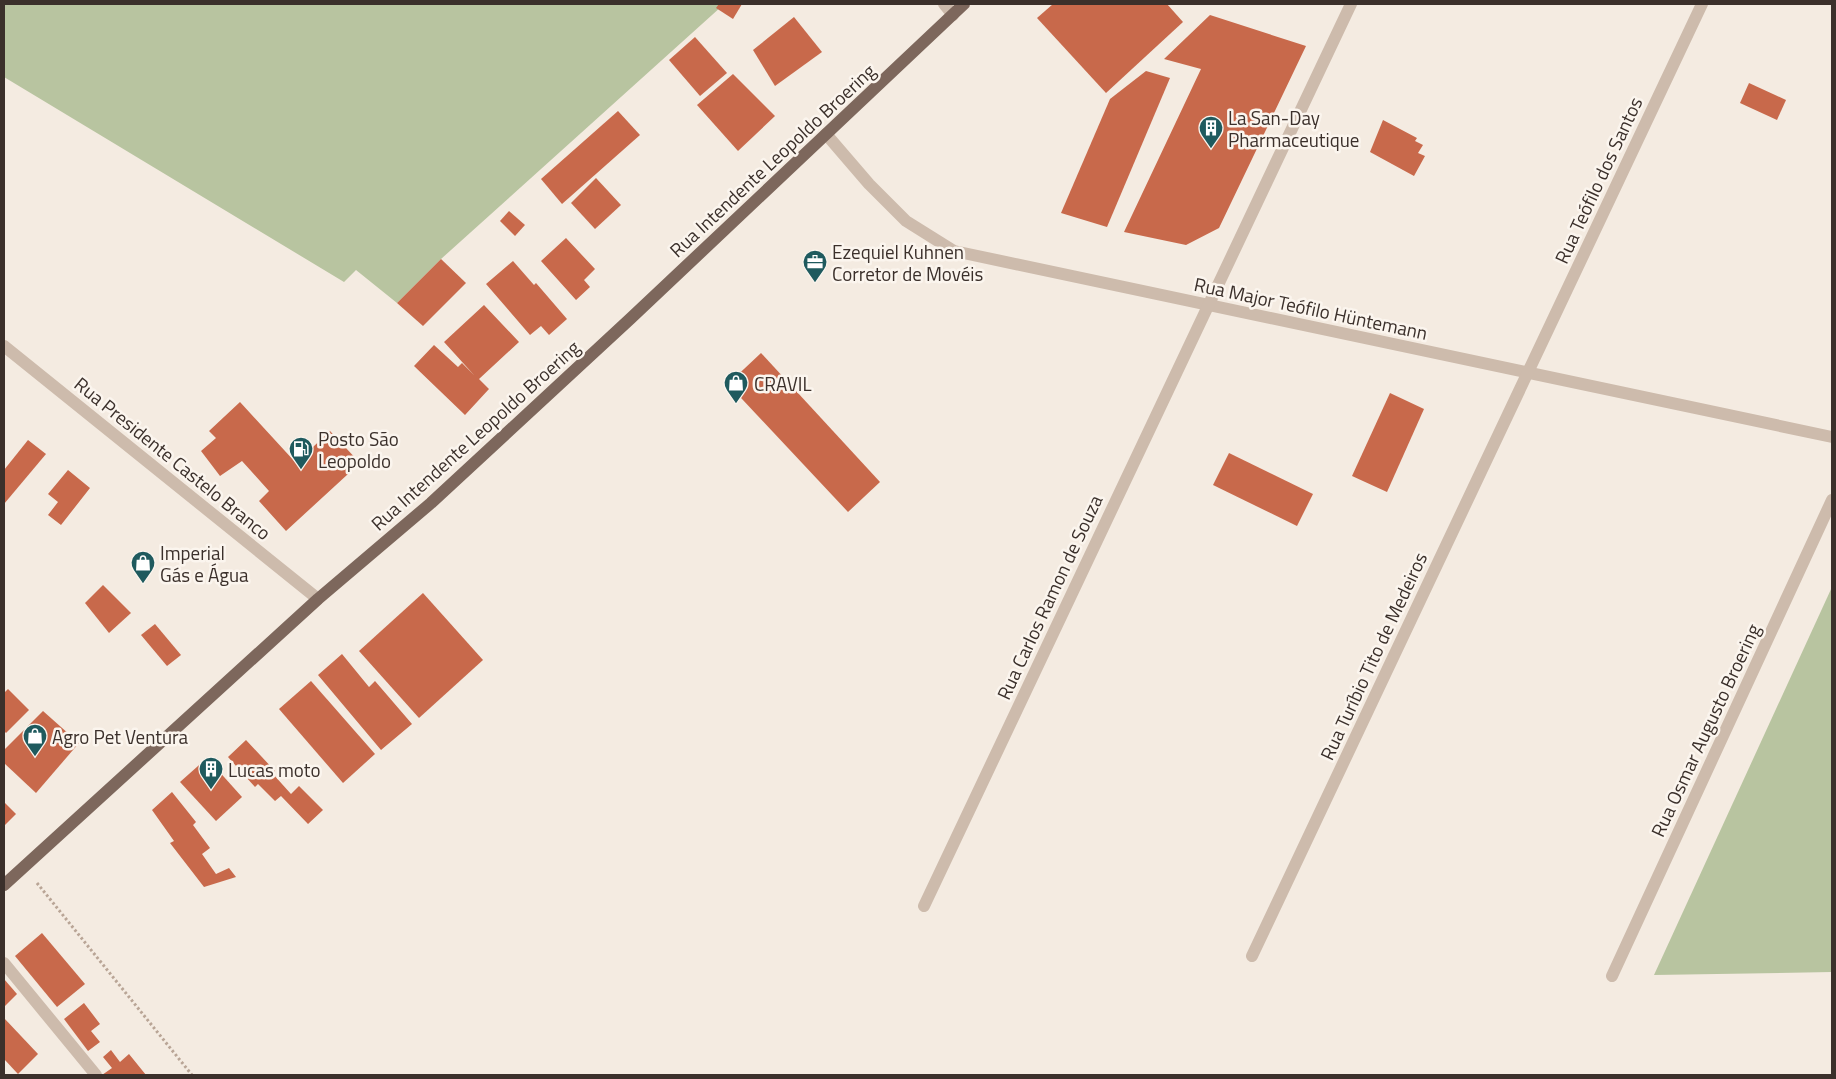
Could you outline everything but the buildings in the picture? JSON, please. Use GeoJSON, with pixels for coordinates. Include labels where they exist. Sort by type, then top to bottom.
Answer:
{"type":"FeatureCollection","features":[{"type":"Feature","properties":{"kind":"main road","name":"Rua Intendente Leopoldo Broering"},"geometry":{"type":"LineString","coordinates":[[4,885],[318,599],[438,496],[630,319],[964,4]]}},
{"type":"Feature","properties":{"kind":"street"},"geometry":{"type":"LineString","coordinates":[[944,4],[953,15]]}},
{"type":"Feature","properties":{"kind":"street","name":"Rua Carlos Ramon de Souza"},"geometry":{"type":"LineString","coordinates":[[924,906],[1350,4]]}},
{"type":"Feature","properties":{"kind":"street","name":"Rua Teófilo dos Santos"},"geometry":{"type":"LineString","coordinates":[[1527,372],[1702,4]]}},
{"type":"Feature","properties":{"kind":"street","name":"Rua Major Teófilo Hüntemann"},"geometry":{"type":"LineString","coordinates":[[826,134],[869,184],[906,221],[954,251],[1832,437]]}},
{"type":"Feature","properties":{"kind":"street","name":"Rua Presidente Castelo Branco"},"geometry":{"type":"LineString","coordinates":[[4,346],[318,599]]}},
{"type":"Feature","properties":{"kind":"street","name":"Rua Turíbio Tito de Medeiros"},"geometry":{"type":"LineString","coordinates":[[1252,956],[1527,372]]}},
{"type":"Feature","properties":{"kind":"street","name":"Rua Osmar Augusto Broering"},"geometry":{"type":"LineString","coordinates":[[1612,976],[1832,500]]}},
{"type":"Feature","properties":{"kind":"street"},"geometry":{"type":"LineString","coordinates":[[4,963],[96,1075]]}},
{"type":"Feature","properties":{"kind":"path"},"geometry":{"type":"LineString","coordinates":[[24,867],[192,1075]]}},
{"type":"Feature","properties":{"kind":"green space"},"geometry":{"type":"Polygon","coordinates":[[[4,4],[720,4],[722,6],[441,259],[397,303],[356,270],[344,282],[4,77],[4,4]]]}},
{"type":"Feature","properties":{"kind":"green space"},"geometry":{"type":"Polygon","coordinates":[[[1832,587],[1832,972],[1654,975],[1832,587]]]}},
{"type":"Feature","properties":{"kind":"place","name":"La San-Day Pharmaceutique"},"geometry":{"type":"Point","coordinates":[1211,149]}},
{"type":"Feature","properties":{"kind":"place","name":"Ezequiel Kuhnen Corretor de Movéis"},"geometry":{"type":"Point","coordinates":[815,283]}},
{"type":"Feature","properties":{"kind":"place","name":"CRAVIL"},"geometry":{"type":"Point","coordinates":[736,404]}},
{"type":"Feature","properties":{"kind":"place","name":"Posto São Leopoldo"},"geometry":{"type":"Point","coordinates":[301,470]}},
{"type":"Feature","properties":{"kind":"place","name":"Imperial Gás e Água"},"geometry":{"type":"Point","coordinates":[143,584]}},
{"type":"Feature","properties":{"kind":"place","name":"Agro Pet Ventura"},"geometry":{"type":"Point","coordinates":[35,757]}},
{"type":"Feature","properties":{"kind":"place","name":"Lucas moto"},"geometry":{"type":"Point","coordinates":[211,790]}}]}
